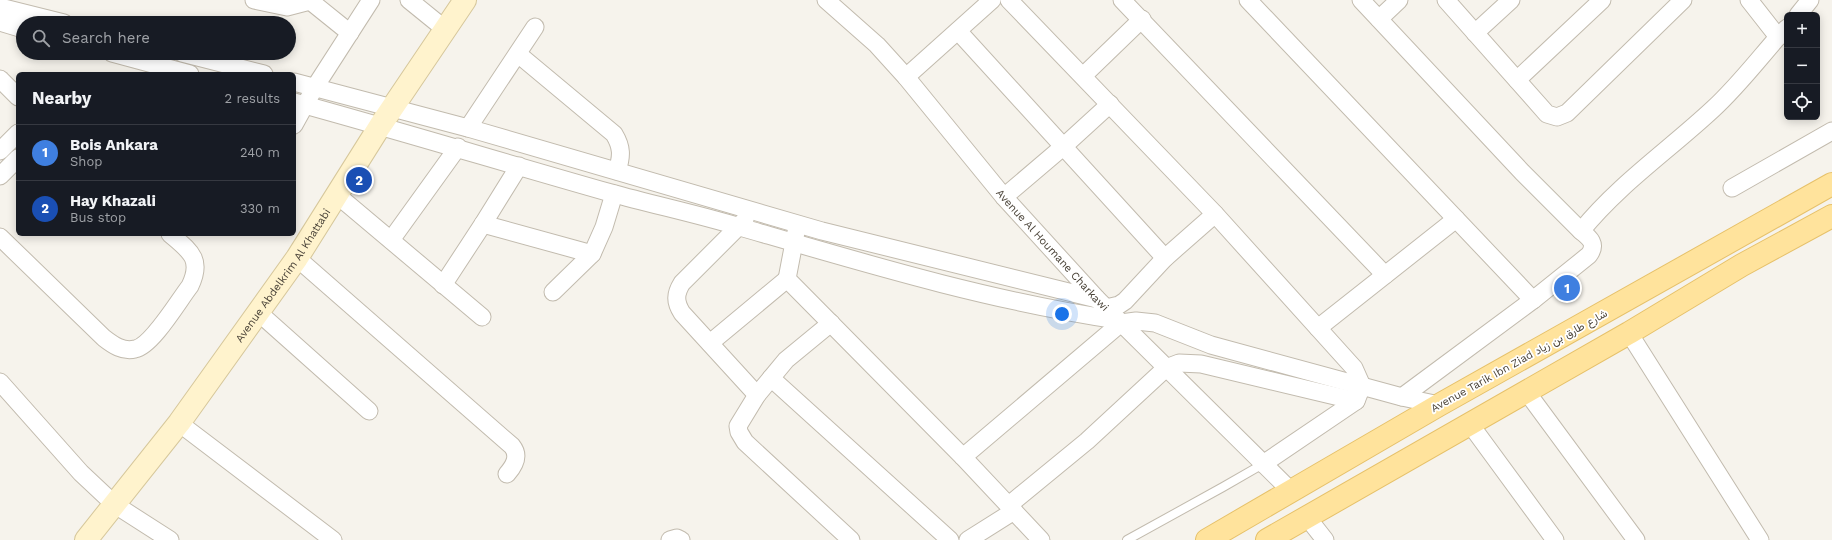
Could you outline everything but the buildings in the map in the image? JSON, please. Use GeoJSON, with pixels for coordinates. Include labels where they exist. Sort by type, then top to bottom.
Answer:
{"type":"FeatureCollection","features":[{"type":"Feature","properties":{"kind":"main road","name":"Avenue Abdelkrim Al Khattabi"},"geometry":{"type":"LineString","coordinates":[[86,540],[179,423],[297,258],[380,126],[465,0]]}},
{"type":"Feature","properties":{"kind":"main road","name":"Avenue Tarik Ibn Ziad شارع طارق بن زياد"},"geometry":{"type":"LineString","coordinates":[[1207,540],[1439,404],[1832,184]]}},
{"type":"Feature","properties":{"kind":"main road"},"geometry":{"type":"LineString","coordinates":[[1267,540],[1628,333],[1742,265],[1832,216]]}},
{"type":"Feature","properties":{"kind":"main road"},"geometry":{"type":"LineString","coordinates":[[1310,485],[1318,494],[1320,505],[1307,518],[1282,518],[1278,513],[1290,492],[1310,485]]}},
{"type":"Feature","properties":{"kind":"street"},"geometry":{"type":"LineString","coordinates":[[0,6],[7,0]]}},
{"type":"Feature","properties":{"kind":"street"},"geometry":{"type":"LineString","coordinates":[[254,0],[287,7],[309,0],[350,33]]}},
{"type":"Feature","properties":{"kind":"street"},"geometry":{"type":"LineString","coordinates":[[296,117],[299,104],[315,87],[371,0]]}},
{"type":"Feature","properties":{"kind":"street"},"geometry":{"type":"LineString","coordinates":[[409,0],[446,30]]}},
{"type":"Feature","properties":{"kind":"street","name":"Avenue Al Houmane Charkawi"},"geometry":{"type":"LineString","coordinates":[[826,0],[877,46],[906,77],[1004,197],[1101,303],[1290,492]]}},
{"type":"Feature","properties":{"kind":"street"},"geometry":{"type":"LineString","coordinates":[[1009,0],[1216,214],[1354,368],[1359,394]]}},
{"type":"Feature","properties":{"kind":"street"},"geometry":{"type":"LineString","coordinates":[[1122,0],[1142,19],[1385,275]]}},
{"type":"Feature","properties":{"kind":"street"},"geometry":{"type":"LineString","coordinates":[[1248,0],[1533,300]]}},
{"type":"Feature","properties":{"kind":"street"},"geometry":{"type":"LineString","coordinates":[[1361,0],[1522,172],[1592,242],[1593,246],[1589,255],[1533,300],[1402,397]]}},
{"type":"Feature","properties":{"kind":"street"},"geometry":{"type":"LineString","coordinates":[[1379,19],[1399,0]]}},
{"type":"Feature","properties":{"kind":"street"},"geometry":{"type":"LineString","coordinates":[[1446,0],[1547,114],[1557,117],[1567,113],[1683,0]]}},
{"type":"Feature","properties":{"kind":"street"},"geometry":{"type":"LineString","coordinates":[[1474,33],[1511,0]]}},
{"type":"Feature","properties":{"kind":"street"},"geometry":{"type":"LineString","coordinates":[[1517,80],[1602,0]]}},
{"type":"Feature","properties":{"kind":"street"},"geometry":{"type":"LineString","coordinates":[[1581,231],[1608,200],[1648,164],[1714,109],[1746,76],[1783,32],[1749,0]]}},
{"type":"Feature","properties":{"kind":"street"},"geometry":{"type":"LineString","coordinates":[[1800,12],[1810,0]]}},
{"type":"Feature","properties":{"kind":"street"},"geometry":{"type":"LineString","coordinates":[[906,77],[958,31],[986,2]]}},
{"type":"Feature","properties":{"kind":"street"},"geometry":{"type":"LineString","coordinates":[[0,6],[38,16]]}},
{"type":"Feature","properties":{"kind":"street"},"geometry":{"type":"LineString","coordinates":[[1083,76],[1142,19]]}},
{"type":"Feature","properties":{"kind":"street"},"geometry":{"type":"LineString","coordinates":[[0,22],[16,27]]}},
{"type":"Feature","properties":{"kind":"street"},"geometry":{"type":"LineString","coordinates":[[468,128],[535,27]]}},
{"type":"Feature","properties":{"kind":"street"},"geometry":{"type":"LineString","coordinates":[[958,31],[1165,258]]}},
{"type":"Feature","properties":{"kind":"street"},"geometry":{"type":"LineString","coordinates":[[518,54],[614,134],[621,151],[618,171]]}},
{"type":"Feature","properties":{"kind":"street"},"geometry":{"type":"LineString","coordinates":[[138,60],[183,72]]}},
{"type":"Feature","properties":{"kind":"street"},"geometry":{"type":"LineString","coordinates":[[209,60],[256,72]]}},
{"type":"Feature","properties":{"kind":"street"},"geometry":{"type":"LineString","coordinates":[[0,79],[16,95]]}},
{"type":"Feature","properties":{"kind":"street"},"geometry":{"type":"LineString","coordinates":[[296,82],[394,107],[798,224],[1101,303],[1119,305],[1125,301],[1165,258],[1216,214]]}},
{"type":"Feature","properties":{"kind":"street"},"geometry":{"type":"LineString","coordinates":[[299,104],[458,148],[614,194],[738,227],[929,281],[1120,322],[1136,321],[1155,323],[1211,345],[1359,394]]}},
{"type":"Feature","properties":{"kind":"street"},"geometry":{"type":"LineString","coordinates":[[1004,197],[1064,146],[1110,104]]}},
{"type":"Feature","properties":{"kind":"street"},"geometry":{"type":"LineString","coordinates":[[1732,188],[1832,131]]}},
{"type":"Feature","properties":{"kind":"street"},"geometry":{"type":"LineString","coordinates":[[0,150],[16,135]]}},
{"type":"Feature","properties":{"kind":"street"},"geometry":{"type":"LineString","coordinates":[[391,240],[458,148]]}},
{"type":"Feature","properties":{"kind":"street"},"geometry":{"type":"LineString","coordinates":[[0,176],[16,160]]}},
{"type":"Feature","properties":{"kind":"street"},"geometry":{"type":"LineString","coordinates":[[443,285],[483,224],[518,166]]}},
{"type":"Feature","properties":{"kind":"street"},"geometry":{"type":"LineString","coordinates":[[553,292],[592,254],[604,227],[614,194]]}},
{"type":"Feature","properties":{"kind":"street"},"geometry":{"type":"LineString","coordinates":[[337,196],[482,317]]}},
{"type":"Feature","properties":{"kind":"street"},"geometry":{"type":"LineString","coordinates":[[753,211],[682,283],[676,296],[676,302],[682,313],[757,395]]}},
{"type":"Feature","properties":{"kind":"street"},"geometry":{"type":"LineString","coordinates":[[1318,328],[1456,219]]}},
{"type":"Feature","properties":{"kind":"street"},"geometry":{"type":"LineString","coordinates":[[483,224],[592,254]]}},
{"type":"Feature","properties":{"kind":"street"},"geometry":{"type":"LineString","coordinates":[[710,343],[787,279],[798,224]]}},
{"type":"Feature","properties":{"kind":"street"},"geometry":{"type":"LineString","coordinates":[[0,237],[104,338],[115,346],[136,349],[145,344],[155,334],[190,286],[194,278],[196,268],[195,260],[191,253],[172,236]]}},
{"type":"Feature","properties":{"kind":"street"},"geometry":{"type":"LineString","coordinates":[[297,258],[512,446],[516,451],[516,458],[507,474]]}},
{"type":"Feature","properties":{"kind":"street"},"geometry":{"type":"LineString","coordinates":[[787,279],[963,457],[1041,540]]}},
{"type":"Feature","properties":{"kind":"street"},"geometry":{"type":"LineString","coordinates":[[258,312],[369,411]]}},
{"type":"Feature","properties":{"kind":"street"},"geometry":{"type":"LineString","coordinates":[[963,457],[1120,322]]}},
{"type":"Feature","properties":{"kind":"street"},"geometry":{"type":"LineString","coordinates":[[831,323],[786,360],[757,395],[738,426],[742,438],[850,540]]}},
{"type":"Feature","properties":{"kind":"street"},"geometry":{"type":"LineString","coordinates":[[1628,333],[1760,540]]}},
{"type":"Feature","properties":{"kind":"street"},"geometry":{"type":"LineString","coordinates":[[968,540],[1011,508],[1087,441],[1166,368],[1179,363],[1201,364],[1359,394],[1402,397],[1439,404]]}},
{"type":"Feature","properties":{"kind":"street"},"geometry":{"type":"LineString","coordinates":[[771,378],[950,540]]}},
{"type":"Feature","properties":{"kind":"street"},"geometry":{"type":"LineString","coordinates":[[0,382],[81,473],[114,504],[170,540]]}},
{"type":"Feature","properties":{"kind":"street"},"geometry":{"type":"LineString","coordinates":[[1526,391],[1636,540]]}},
{"type":"Feature","properties":{"kind":"street"},"geometry":{"type":"LineString","coordinates":[[1263,464],[1359,394]]}},
{"type":"Feature","properties":{"kind":"street"},"geometry":{"type":"LineString","coordinates":[[179,423],[329,539]]}},
{"type":"Feature","properties":{"kind":"street"},"geometry":{"type":"LineString","coordinates":[[1470,424],[1555,540]]}},
{"type":"Feature","properties":{"kind":"street"},"geometry":{"type":"LineString","coordinates":[[1307,518],[1325,540]]}},
{"type":"Feature","properties":{"kind":"street"},"geometry":{"type":"LineString","coordinates":[[670,540],[677,538],[682,540]]}},
{"type":"Feature","properties":{"kind":"lane"},"geometry":{"type":"LineString","coordinates":[[1127,540],[1263,464]]}},
{"type":"Feature","properties":{"kind":"place","name":"Hay Khazali"},"geometry":{"type":"Point","coordinates":[359,180]}},
{"type":"Feature","properties":{"kind":"place","name":"Bois Ankara"},"geometry":{"type":"Point","coordinates":[1567,288]}}]}
